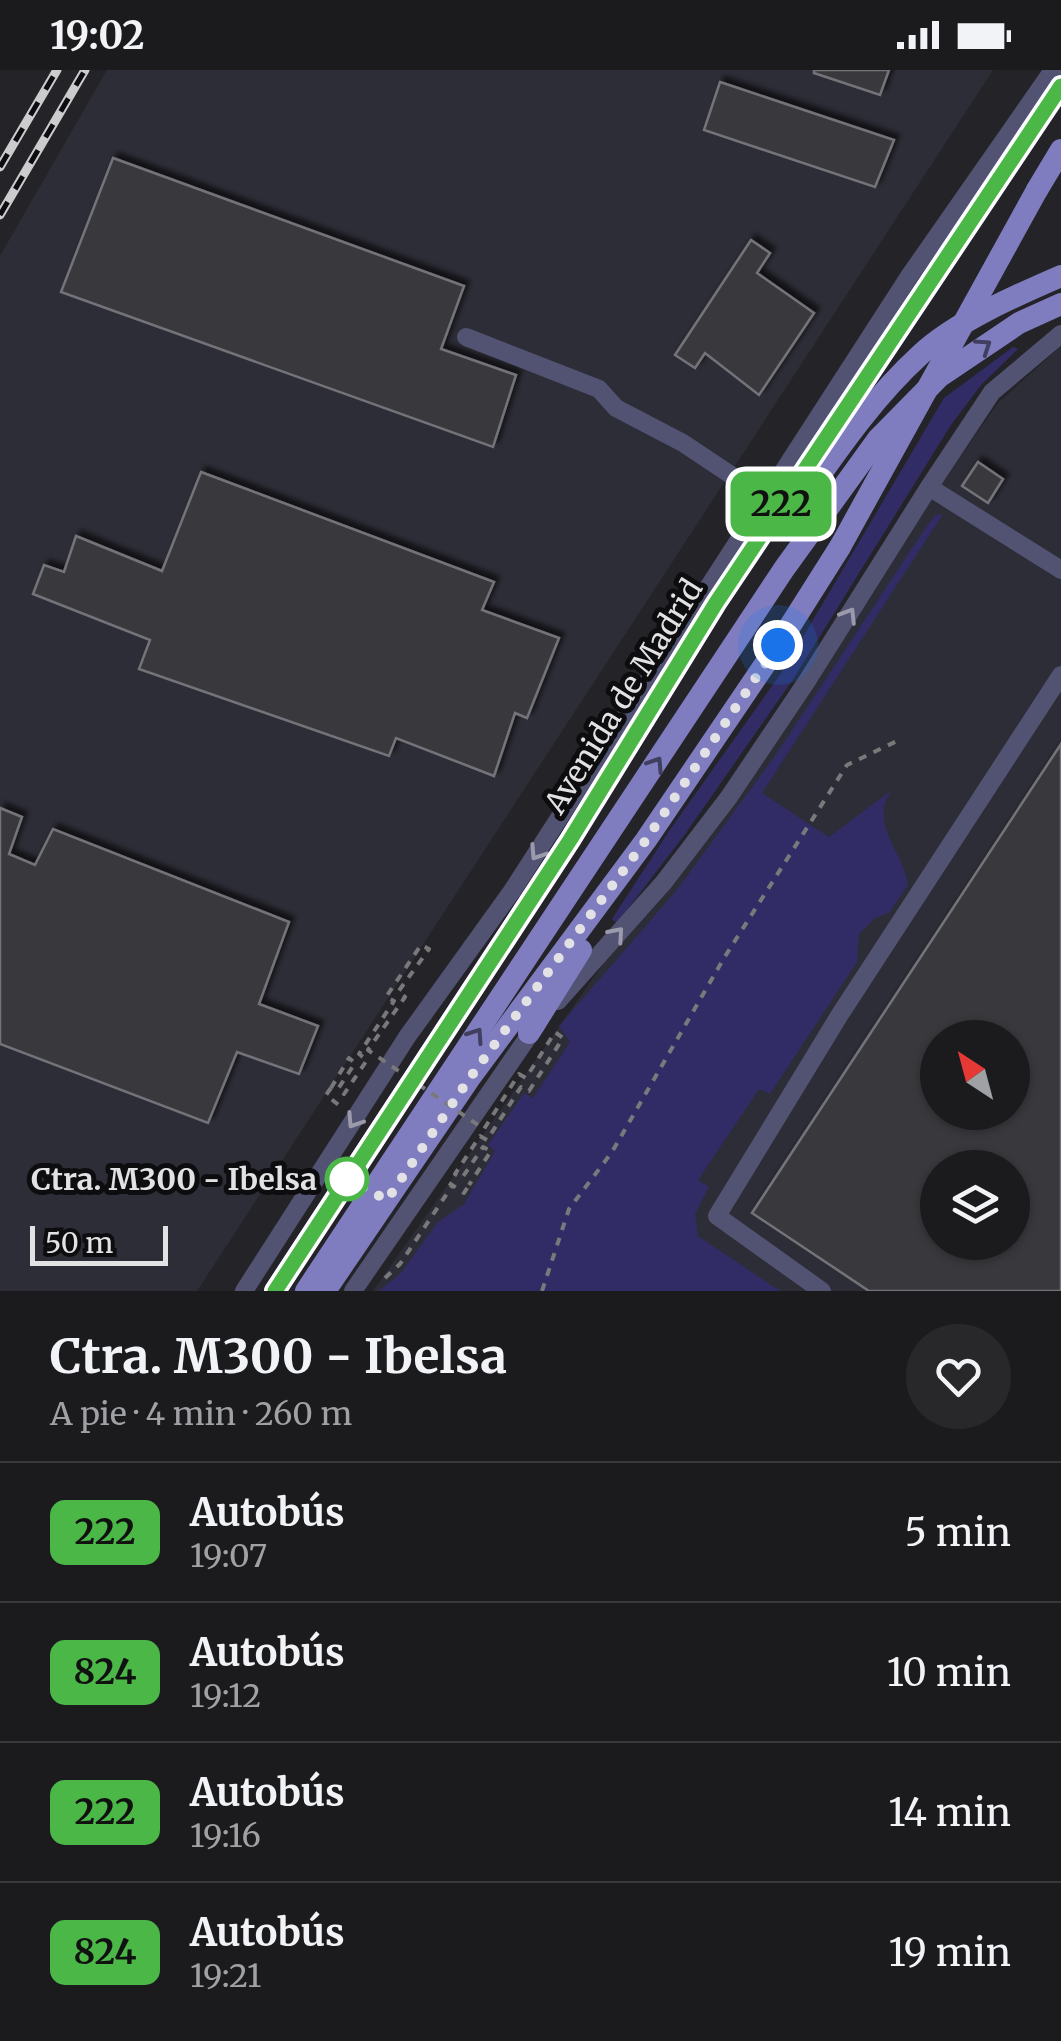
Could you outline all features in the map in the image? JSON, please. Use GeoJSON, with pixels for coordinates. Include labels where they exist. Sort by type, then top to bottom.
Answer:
{"type":"FeatureCollection","features":[{"type":"Feature","properties":{"kind":"main road","name":"Avenida de Madrid"},"geometry":{"type":"LineString","coordinates":[[274,1291],[570,840],[716,603],[1061,86]]}},
{"type":"Feature","properties":{"kind":"main road"},"geometry":{"type":"LineString","coordinates":[[326,1291],[469,1079],[646,840],[778,645],[840,547],[1061,150]]}},
{"type":"Feature","properties":{"kind":"main road"},"geometry":{"type":"LineString","coordinates":[[570,840],[859,419],[922,352],[1002,301],[1061,276]]}},
{"type":"Feature","properties":{"kind":"main road"},"geometry":{"type":"LineString","coordinates":[[306,1291],[784,569],[878,439],[938,377],[1019,323],[1061,304]]}},
{"type":"Feature","properties":{"kind":"main road"},"geometry":{"type":"LineString","coordinates":[[529,1033],[646,840]]}},
{"type":"Feature","properties":{"kind":"lane"},"geometry":{"type":"LineString","coordinates":[[244,1291],[408,1037],[512,891],[910,275],[1053,70]]}},
{"type":"Feature","properties":{"kind":"lane"},"geometry":{"type":"LineString","coordinates":[[354,1291],[529,1033],[664,882],[729,797],[808,682],[992,392],[1061,334]]}},
{"type":"Feature","properties":{"kind":"lane"},"geometry":{"type":"LineString","coordinates":[[466,336],[598,389],[616,408],[683,443],[764,497]]}},
{"type":"Feature","properties":{"kind":"lane"},"geometry":{"type":"LineString","coordinates":[[929,487],[1061,570]]}},
{"type":"Feature","properties":{"kind":"lane"},"geometry":{"type":"LineString","coordinates":[[822,1291],[717,1216],[839,1016],[1061,676]]}},
{"type":"Feature","properties":{"kind":"path"},"geometry":{"type":"LineString","coordinates":[[542,1291],[561,1226],[570,1209],[612,1152],[724,958],[847,765],[899,740]]}},
{"type":"Feature","properties":{"kind":"path"},"geometry":{"type":"LineString","coordinates":[[330,1088],[349,1058],[356,1063],[338,1089],[344,1094],[367,1060],[358,1054],[394,1001],[386,997],[421,945],[429,950],[398,992],[405,997],[368,1050],[484,1129],[519,1074],[526,1078],[555,1032],[563,1038],[530,1092],[521,1086],[487,1140],[480,1136],[455,1174],[462,1178],[483,1146],[491,1151],[469,1185]]}},
{"type":"Feature","properties":{"kind":"path"},"geometry":{"type":"LineString","coordinates":[[385,1278],[400,1264],[452,1186]]}},
{"type":"Feature","properties":{"kind":"shaded area"},"geometry":{"type":"Polygon","coordinates":[[[107,70],[993,70],[197,1291],[0,1291],[0,256],[107,70]]]}},
{"type":"Feature","properties":{"kind":"shaded area"},"geometry":{"type":"Polygon","coordinates":[[[1061,346],[1061,1291],[373,1291],[998,403],[1061,346]]]}},
{"type":"Feature","properties":{"kind":"shaded area"},"geometry":{"type":"Polygon","coordinates":[[[1013,347],[1018,349],[981,385],[951,425],[794,678],[686,833],[617,923],[612,919],[669,831],[784,669],[944,398],[1013,347]]]}},
{"type":"Feature","properties":{"kind":"shaded area"},"geometry":{"type":"Polygon","coordinates":[[[943,514],[762,793],[829,837],[892,790],[883,814],[908,885],[889,913],[875,918],[859,934],[857,962],[770,1094],[759,1089],[698,1180],[709,1187],[695,1214],[698,1236],[780,1291],[379,1291],[401,1273],[437,1223],[464,1204],[495,1151],[488,1145],[524,1093],[533,1098],[570,1042],[559,1026],[676,891],[777,753],[918,539],[935,515],[943,514]]]}},
{"type":"Feature","properties":{"kind":"building"},"geometry":{"type":"Polygon","coordinates":[[[814,70],[889,70],[880,95],[814,70]]]}},
{"type":"Feature","properties":{"kind":"building"},"geometry":{"type":"Polygon","coordinates":[[[720,82],[894,140],[875,187],[704,130],[720,82]]]}},
{"type":"Feature","properties":{"kind":"building"},"geometry":{"type":"Polygon","coordinates":[[[113,158],[464,286],[441,349],[516,375],[493,447],[61,292],[113,158]]]}},
{"type":"Feature","properties":{"kind":"building"},"geometry":{"type":"Polygon","coordinates":[[[751,240],[770,253],[757,273],[814,313],[759,395],[705,353],[695,368],[675,355],[751,240]]]}},
{"type":"Feature","properties":{"kind":"building"},"geometry":{"type":"Polygon","coordinates":[[[978,462],[1003,479],[988,503],[962,486],[978,462]]]}},
{"type":"Feature","properties":{"kind":"building"},"geometry":{"type":"Polygon","coordinates":[[[201,472],[494,582],[482,610],[559,638],[527,718],[515,713],[494,776],[396,738],[389,756],[139,669],[150,640],[33,594],[44,565],[64,572],[76,536],[162,571],[201,472]]]}},
{"type":"Feature","properties":{"kind":"building"},"geometry":{"type":"Polygon","coordinates":[[[1061,744],[1061,1291],[869,1291],[752,1213],[1061,744]]]}},
{"type":"Feature","properties":{"kind":"building"},"geometry":{"type":"Polygon","coordinates":[[[0,808],[22,817],[9,854],[35,865],[53,829],[289,922],[259,1004],[318,1026],[299,1074],[237,1052],[208,1123],[0,1044],[0,808]]]}},
{"type":"Feature","properties":{"kind":"railway"},"geometry":{"type":"LineString","coordinates":[[0,167],[57,70]]}},
{"type":"Feature","properties":{"kind":"railway"},"geometry":{"type":"LineString","coordinates":[[0,215],[85,70]]}},
{"type":"Feature","properties":{"kind":"bus line","name":"222"},"geometry":{"type":"LineString","coordinates":[[275,1291],[570,840],[716,603],[1061,86]]}},
{"type":"Feature","properties":{"kind":"place","name":"Ctra. M300 - Ibelsa"},"geometry":{"type":"Point","coordinates":[347,1179]}},
{"type":"Feature","properties":{"kind":"route"},"geometry":{"type":"LineString","coordinates":[[347,1179],[387,1200],[469,1079],[646,840],[778,645]]}}]}
